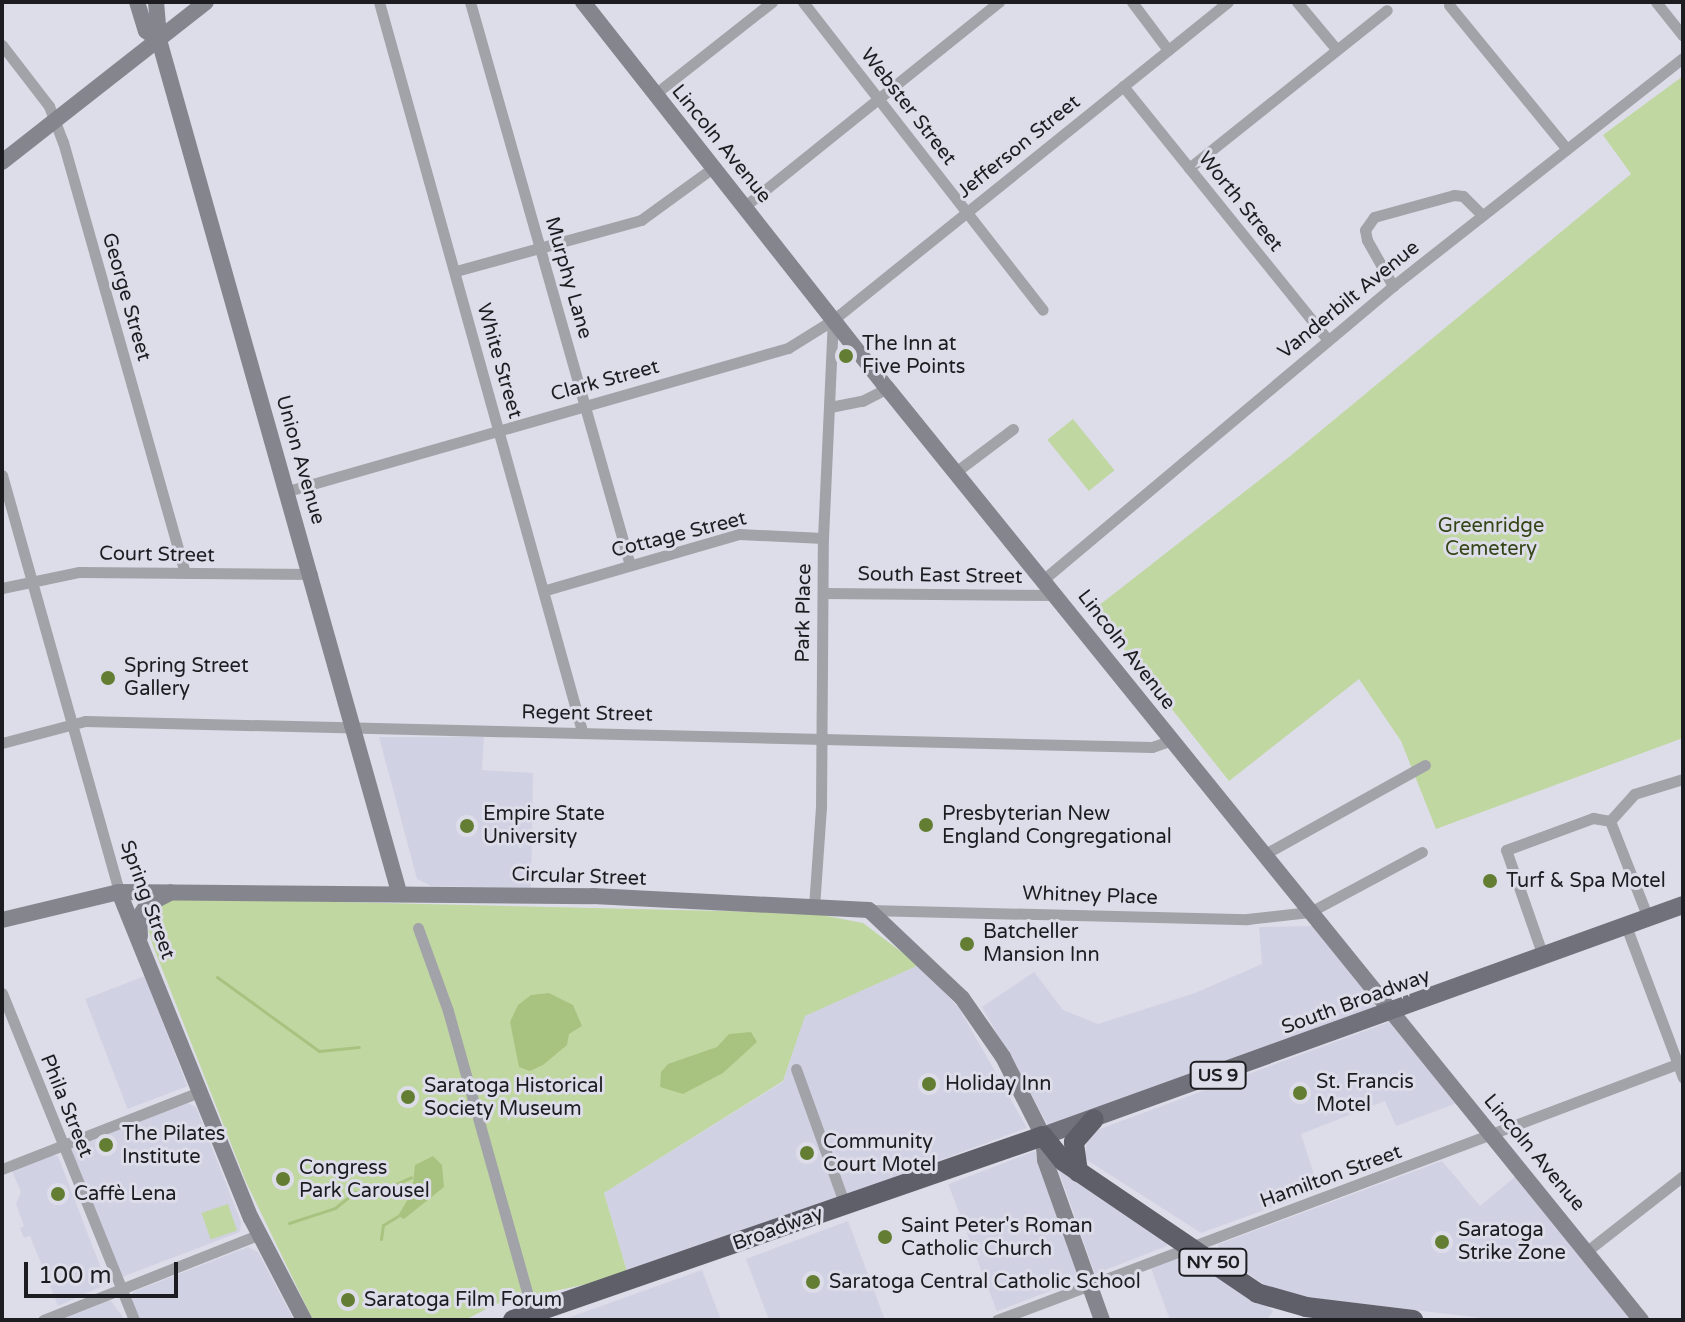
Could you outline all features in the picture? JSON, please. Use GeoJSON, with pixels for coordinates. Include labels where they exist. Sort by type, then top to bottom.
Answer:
{"type":"FeatureCollection","features":[{"type":"Feature","properties":{"kind":"highway"},"geometry":{"type":"LineString","coordinates":[[1078,1172],[1074,1142],[1094,1119]]}},
{"type":"Feature","properties":{"kind":"highway","name":"NY 50"},"geometry":{"type":"LineString","coordinates":[[1043,1136],[1078,1172],[1257,1293],[1277,1301],[1413,1320]]}},
{"type":"Feature","properties":{"kind":"highway","name":"Broadway"},"geometry":{"type":"LineString","coordinates":[[513,1320],[1043,1136]]}},
{"type":"Feature","properties":{"kind":"main road","name":"South Broadway"},"geometry":{"type":"LineString","coordinates":[[1043,1136],[1683,905]]}},
{"type":"Feature","properties":{"kind":"street","name":"Union Avenue"},"geometry":{"type":"LineString","coordinates":[[137,2],[146,31],[159,40]]}},
{"type":"Feature","properties":{"kind":"street","name":"Union Avenue"},"geometry":{"type":"LineString","coordinates":[[156,2],[161,25],[159,40],[312,574],[399,892]]}},
{"type":"Feature","properties":{"kind":"street"},"geometry":{"type":"LineString","coordinates":[[2,162],[206,2]]}},
{"type":"Feature","properties":{"kind":"street","name":"White Street"},"geometry":{"type":"LineString","coordinates":[[379,2],[546,590],[582,731]]}},
{"type":"Feature","properties":{"kind":"street","name":"Murphy Lane"},"geometry":{"type":"LineString","coordinates":[[470,2],[630,565]]}},
{"type":"Feature","properties":{"kind":"street","name":"Lincoln Avenue"},"geometry":{"type":"LineString","coordinates":[[583,2],[887,388],[1641,1320]]}},
{"type":"Feature","properties":{"kind":"street"},"geometry":{"type":"LineString","coordinates":[[655,94],[772,2]]}},
{"type":"Feature","properties":{"kind":"street","name":"Webster Street"},"geometry":{"type":"LineString","coordinates":[[803,2],[1043,310]]}},
{"type":"Feature","properties":{"kind":"street"},"geometry":{"type":"LineString","coordinates":[[745,206],[999,2]]}},
{"type":"Feature","properties":{"kind":"street"},"geometry":{"type":"LineString","coordinates":[[1132,2],[1168,50]]}},
{"type":"Feature","properties":{"kind":"street","name":"Jefferson Street"},"geometry":{"type":"LineString","coordinates":[[833,320],[1228,2]]}},
{"type":"Feature","properties":{"kind":"street"},"geometry":{"type":"LineString","coordinates":[[1297,2],[1337,50]]}},
{"type":"Feature","properties":{"kind":"street"},"geometry":{"type":"LineString","coordinates":[[1656,2],[1683,36]]}},
{"type":"Feature","properties":{"kind":"street"},"geometry":{"type":"LineString","coordinates":[[1449,5],[1567,149]]}},
{"type":"Feature","properties":{"kind":"street"},"geometry":{"type":"LineString","coordinates":[[1189,168],[1387,10]]}},
{"type":"Feature","properties":{"kind":"street","name":"George Street"},"geometry":{"type":"LineString","coordinates":[[2,45],[41,94],[55,121],[185,573]]}},
{"type":"Feature","properties":{"kind":"street","name":"Vanderbilt Avenue"},"geometry":{"type":"LineString","coordinates":[[1044,579],[1393,286],[1683,58]]}},
{"type":"Feature","properties":{"kind":"street","name":"Worth Street"},"geometry":{"type":"LineString","coordinates":[[1123,86],[1328,340]]}},
{"type":"Feature","properties":{"kind":"street"},"geometry":{"type":"LineString","coordinates":[[456,271],[641,220],[714,167]]}},
{"type":"Feature","properties":{"kind":"street"},"geometry":{"type":"LineString","coordinates":[[1393,286],[1367,240],[1365,230],[1374,217],[1454,195],[1463,196],[1482,215]]}},
{"type":"Feature","properties":{"kind":"street","name":"Clark Street"},"geometry":{"type":"LineString","coordinates":[[288,491],[586,403],[771,354],[833,320]]}},
{"type":"Feature","properties":{"kind":"street","name":"Park Place"},"geometry":{"type":"LineString","coordinates":[[814,907],[821,808],[819,738],[823,538],[833,320]]}},
{"type":"Feature","properties":{"kind":"street"},"geometry":{"type":"LineString","coordinates":[[830,407],[862,401],[887,388]]}},
{"type":"Feature","properties":{"kind":"street"},"geometry":{"type":"LineString","coordinates":[[957,471],[1013,429]]}},
{"type":"Feature","properties":{"kind":"street","name":"Spring Street"},"geometry":{"type":"LineString","coordinates":[[2,475],[119,892],[258,1235],[304,1320]]}},
{"type":"Feature","properties":{"kind":"street","name":"Cottage Street"},"geometry":{"type":"LineString","coordinates":[[546,590],[739,534],[823,538]]}},
{"type":"Feature","properties":{"kind":"street","name":"Court Street"},"geometry":{"type":"LineString","coordinates":[[2,588],[33,579],[79,572],[312,574]]}},
{"type":"Feature","properties":{"kind":"street","name":"South East Street"},"geometry":{"type":"LineString","coordinates":[[823,593],[1057,595]]}},
{"type":"Feature","properties":{"kind":"street","name":"Regent Street"},"geometry":{"type":"LineString","coordinates":[[2,743],[73,724],[582,731],[1152,747],[1172,740]]}},
{"type":"Feature","properties":{"kind":"street"},"geometry":{"type":"LineString","coordinates":[[1265,854],[1425,765]]}},
{"type":"Feature","properties":{"kind":"street"},"geometry":{"type":"LineString","coordinates":[[1610,821],[1634,794],[1683,779]]}},
{"type":"Feature","properties":{"kind":"street"},"geometry":{"type":"LineString","coordinates":[[1543,956],[1506,850],[1593,818],[1610,821]]}},
{"type":"Feature","properties":{"kind":"street"},"geometry":{"type":"LineString","coordinates":[[1610,821],[1648,918]]}},
{"type":"Feature","properties":{"kind":"street"},"geometry":{"type":"LineString","coordinates":[[1310,912],[1422,852]]}},
{"type":"Feature","properties":{"kind":"street"},"geometry":{"type":"LineString","coordinates":[[140,945],[139,917],[147,905],[173,891]]}},
{"type":"Feature","properties":{"kind":"street","name":"Circular Street"},"geometry":{"type":"LineString","coordinates":[[2,920],[119,892],[173,891],[399,892],[869,910]]}},
{"type":"Feature","properties":{"kind":"street"},"geometry":{"type":"LineString","coordinates":[[869,910],[962,998],[1003,1057],[1043,1136],[1045,1160],[1102,1320]]}},
{"type":"Feature","properties":{"kind":"street","name":"Whitney Place"},"geometry":{"type":"LineString","coordinates":[[869,910],[1247,919],[1310,912]]}},
{"type":"Feature","properties":{"kind":"street"},"geometry":{"type":"LineString","coordinates":[[1626,926],[1683,1078]]}},
{"type":"Feature","properties":{"kind":"street"},"geometry":{"type":"LineString","coordinates":[[418,928],[448,1011],[533,1313]]}},
{"type":"Feature","properties":{"kind":"street","name":"Phila Street"},"geometry":{"type":"LineString","coordinates":[[2,993],[119,1290],[134,1320]]}},
{"type":"Feature","properties":{"kind":"street","name":"Hamilton Street"},"geometry":{"type":"LineString","coordinates":[[997,1320],[1677,1064]]}},
{"type":"Feature","properties":{"kind":"street"},"geometry":{"type":"LineString","coordinates":[[796,1069],[845,1205]]}},
{"type":"Feature","properties":{"kind":"street"},"geometry":{"type":"LineString","coordinates":[[2,1169],[199,1092]]}},
{"type":"Feature","properties":{"kind":"street"},"geometry":{"type":"LineString","coordinates":[[1587,1251],[1683,1176]]}},
{"type":"Feature","properties":{"kind":"street"},"geometry":{"type":"LineString","coordinates":[[43,1320],[258,1235]]}},
{"type":"Feature","properties":{"kind":"shaded area","name":"Empire State University"},"geometry":{"type":"Polygon","coordinates":[[[379,737],[484,737],[482,770],[533,773],[531,888],[431,886],[417,879],[379,737]]]}},
{"type":"Feature","properties":{"kind":"shaded area"},"geometry":{"type":"Polygon","coordinates":[[[1313,926],[1376,1003],[1374,1008],[1048,1125],[982,1007],[1034,972],[1063,1010],[1098,1024],[1195,993],[1262,964],[1259,927],[1313,926]]]}},
{"type":"Feature","properties":{"kind":"shaded area"},"geometry":{"type":"Polygon","coordinates":[[[919,965],[959,1008],[1027,1128],[628,1275],[604,1193],[783,1082],[804,1016],[919,965]]]}},
{"type":"Feature","properties":{"kind":"shaded area"},"geometry":{"type":"Polygon","coordinates":[[[145,976],[187,1086],[128,1109],[85,999],[145,976]]]}},
{"type":"Feature","properties":{"kind":"shaded area"},"geometry":{"type":"Polygon","coordinates":[[[549,993],[573,1005],[582,1026],[569,1034],[567,1045],[543,1065],[530,1071],[519,1067],[510,1022],[518,1005],[531,995],[549,993]]]}},
{"type":"Feature","properties":{"kind":"shaded area"},"geometry":{"type":"Polygon","coordinates":[[[1389,1022],[1457,1103],[1396,1126],[1385,1101],[1301,1134],[1319,1190],[1201,1233],[1084,1158],[1089,1133],[1389,1022]]]}},
{"type":"Feature","properties":{"kind":"shaded area"},"geometry":{"type":"Polygon","coordinates":[[[751,1032],[757,1042],[723,1073],[683,1094],[660,1087],[661,1072],[668,1064],[717,1047],[729,1034],[751,1032]]]}},
{"type":"Feature","properties":{"kind":"shaded area"},"geometry":{"type":"Polygon","coordinates":[[[187,1103],[196,1107],[241,1222],[240,1232],[122,1277],[71,1149],[187,1103]]]}},
{"type":"Feature","properties":{"kind":"shaded area"},"geometry":{"type":"Polygon","coordinates":[[[1035,1151],[1084,1278],[997,1311],[948,1184],[1035,1151]]]}},
{"type":"Feature","properties":{"kind":"shaded area"},"geometry":{"type":"Polygon","coordinates":[[[51,1155],[58,1156],[107,1284],[58,1306],[30,1236],[24,1238],[20,1228],[24,1226],[16,1204],[21,1192],[12,1171],[51,1155]]]}},
{"type":"Feature","properties":{"kind":"shaded area"},"geometry":{"type":"Polygon","coordinates":[[[433,1156],[442,1165],[444,1187],[404,1219],[398,1216],[412,1192],[415,1165],[433,1156]]]}},
{"type":"Feature","properties":{"kind":"shaded area"},"geometry":{"type":"Polygon","coordinates":[[[1442,1161],[1480,1206],[1516,1176],[1631,1320],[1498,1320],[1314,1298],[1270,1289],[1217,1251],[1219,1244],[1442,1161]]]}},
{"type":"Feature","properties":{"kind":"shaded area"},"geometry":{"type":"Polygon","coordinates":[[[1058,1169],[1167,1240],[1167,1246],[1095,1274],[1058,1169]]]}},
{"type":"Feature","properties":{"kind":"shaded area"},"geometry":{"type":"Polygon","coordinates":[[[848,1221],[885,1320],[769,1320],[746,1259],[848,1221]]]}},
{"type":"Feature","properties":{"kind":"shaded area"},"geometry":{"type":"Polygon","coordinates":[[[248,1247],[258,1252],[294,1320],[141,1320],[131,1300],[133,1292],[248,1247]]]}},
{"type":"Feature","properties":{"kind":"shaded area"},"geometry":{"type":"Polygon","coordinates":[[[1187,1254],[1273,1311],[1267,1320],[1170,1320],[1151,1268],[1187,1254]]]}},
{"type":"Feature","properties":{"kind":"shaded area"},"geometry":{"type":"Polygon","coordinates":[[[702,1270],[721,1320],[562,1320],[702,1270]]]}},
{"type":"Feature","properties":{"kind":"shaded area"},"geometry":{"type":"Polygon","coordinates":[[[108,1301],[125,1320],[61,1320],[108,1301]]]}},
{"type":"Feature","properties":{"kind":"green space","name":"Greenridge Cemetery"},"geometry":{"type":"Polygon","coordinates":[[[1683,76],[1683,738],[1436,829],[1401,741],[1359,679],[1229,781],[1093,610],[1289,457],[1631,174],[1603,135],[1683,76]]]}},
{"type":"Feature","properties":{"kind":"green space"},"geometry":{"type":"Polygon","coordinates":[[[1073,419],[1115,470],[1089,491],[1047,440],[1073,419]]]}},
{"type":"Feature","properties":{"kind":"green space"},"geometry":{"type":"Polygon","coordinates":[[[169,898],[811,913],[863,923],[919,965],[805,1016],[783,1081],[604,1193],[628,1275],[496,1304],[465,1320],[313,1320],[246,1182],[153,946],[146,921],[151,907],[169,898]]]}},
{"type":"Feature","properties":{"kind":"green space"},"geometry":{"type":"Polygon","coordinates":[[[228,1204],[237,1230],[211,1240],[202,1213],[228,1204]]]}},
{"type":"Feature","properties":{"kind":"waterway"},"geometry":{"type":"LineString","coordinates":[[217,977],[319,1051],[359,1047]]}},
{"type":"Feature","properties":{"kind":"waterway"},"geometry":{"type":"LineString","coordinates":[[289,1223],[335,1208],[355,1192],[378,1192],[411,1177]]}},
{"type":"Feature","properties":{"kind":"waterway"},"geometry":{"type":"LineString","coordinates":[[381,1239],[383,1225],[398,1216]]}},
{"type":"Feature","properties":{"kind":"place","name":"The Inn at Five Points"},"geometry":{"type":"Point","coordinates":[846,356]}},
{"type":"Feature","properties":{"kind":"place","name":"Spring Street Gallery"},"geometry":{"type":"Point","coordinates":[108,678]}},
{"type":"Feature","properties":{"kind":"place","name":"Presbyterian New England Congregational"},"geometry":{"type":"Point","coordinates":[926,825]}},
{"type":"Feature","properties":{"kind":"place","name":"Empire State University"},"geometry":{"type":"Point","coordinates":[467,826]}},
{"type":"Feature","properties":{"kind":"place","name":"Turf & Spa Motel"},"geometry":{"type":"Point","coordinates":[1490,881]}},
{"type":"Feature","properties":{"kind":"place","name":"Batcheller Mansion Inn"},"geometry":{"type":"Point","coordinates":[967,944]}},
{"type":"Feature","properties":{"kind":"place","name":"Holiday Inn"},"geometry":{"type":"Point","coordinates":[929,1084]}},
{"type":"Feature","properties":{"kind":"place","name":"St. Francis Motel"},"geometry":{"type":"Point","coordinates":[1300,1093]}},
{"type":"Feature","properties":{"kind":"place","name":"Saratoga Historical Society Museum"},"geometry":{"type":"Point","coordinates":[408,1097]}},
{"type":"Feature","properties":{"kind":"place","name":"The Pilates Institute"},"geometry":{"type":"Point","coordinates":[106,1145]}},
{"type":"Feature","properties":{"kind":"place","name":"Community Court Motel"},"geometry":{"type":"Point","coordinates":[807,1153]}},
{"type":"Feature","properties":{"kind":"place","name":"Congress Park Carousel"},"geometry":{"type":"Point","coordinates":[283,1179]}},
{"type":"Feature","properties":{"kind":"place","name":"Caffè Lena"},"geometry":{"type":"Point","coordinates":[58,1194]}},
{"type":"Feature","properties":{"kind":"place","name":"Saint Peter's Roman Catholic Church"},"geometry":{"type":"Point","coordinates":[885,1237]}},
{"type":"Feature","properties":{"kind":"place","name":"Saratoga Strike Zone"},"geometry":{"type":"Point","coordinates":[1442,1242]}},
{"type":"Feature","properties":{"kind":"place","name":"Saratoga Central Catholic School"},"geometry":{"type":"Point","coordinates":[813,1282]}},
{"type":"Feature","properties":{"kind":"place","name":"Saratoga Film Forum"},"geometry":{"type":"Point","coordinates":[348,1300]}}]}
